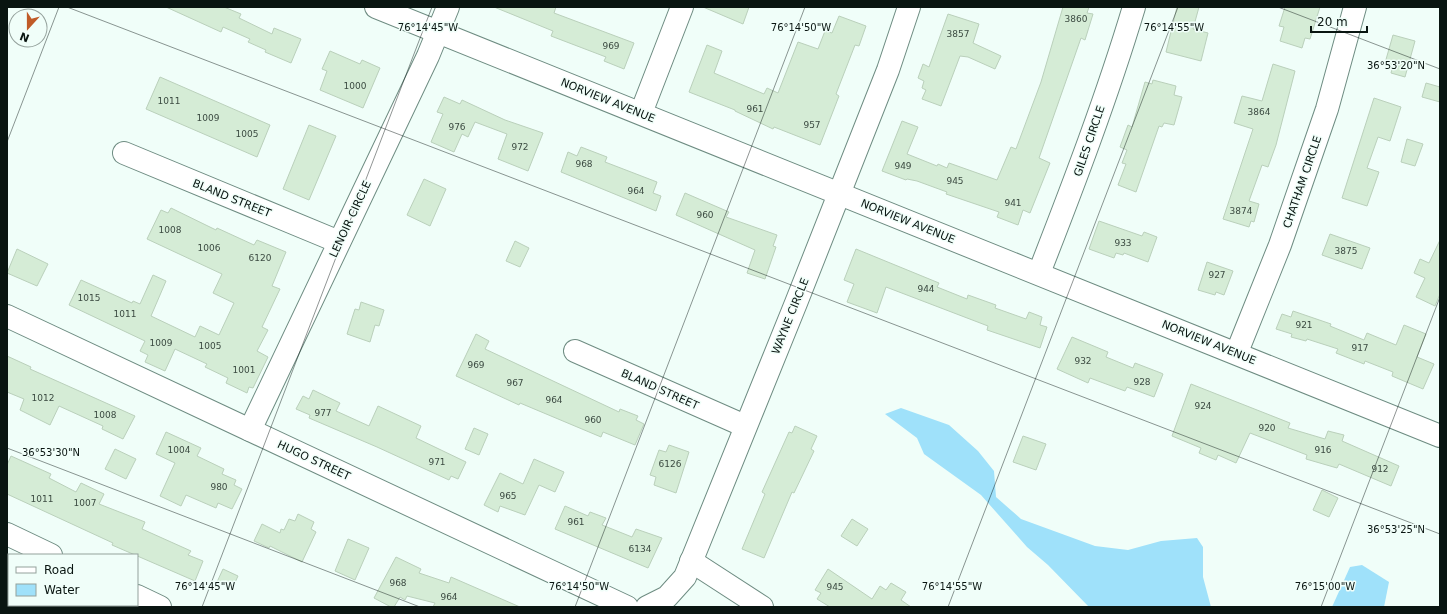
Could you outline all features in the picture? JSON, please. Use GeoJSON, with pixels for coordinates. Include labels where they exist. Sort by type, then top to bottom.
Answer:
{"type":"FeatureCollection","features":[{"type":"Feature","properties":{"kind":"street","name":"NORVIEW AVENUE"},"geometry":{"type":"LineString","coordinates":[[376,7],[1440,435]]}},
{"type":"Feature","properties":{"kind":"street","name":"LENOIR CIRCLE"},"geometry":{"type":"LineString","coordinates":[[250,430],[439,32],[448,7]]}},
{"type":"Feature","properties":{"kind":"street"},"geometry":{"type":"LineString","coordinates":[[641,113],[682,7]]}},
{"type":"Feature","properties":{"kind":"street","name":"WAYNE CIRCLE"},"geometry":{"type":"LineString","coordinates":[[647,607],[667,597],[677,588],[685,577],[888,70],[909,7]]}},
{"type":"Feature","properties":{"kind":"street","name":"GILES CIRCLE"},"geometry":{"type":"LineString","coordinates":[[1038,273],[1077,174],[1122,47],[1134,7]]}},
{"type":"Feature","properties":{"kind":"street","name":"CHATHAM CIRCLE"},"geometry":{"type":"LineString","coordinates":[[1236,352],[1283,237],[1327,109],[1355,7]]}},
{"type":"Feature","properties":{"kind":"street","name":"BLAND STREET"},"geometry":{"type":"LineString","coordinates":[[124,153],[339,242]]}},
{"type":"Feature","properties":{"kind":"street","name":"HUGO STREET"},"geometry":{"type":"LineString","coordinates":[[7,316],[483,539],[622,606]]}},
{"type":"Feature","properties":{"kind":"street","name":"BLAND STREET"},"geometry":{"type":"LineString","coordinates":[[575,351],[745,426]]}},
{"type":"Feature","properties":{"kind":"street"},"geometry":{"type":"LineString","coordinates":[[7,534],[49,554]]}},
{"type":"Feature","properties":{"kind":"street"},"geometry":{"type":"LineString","coordinates":[[691,560],[762,607]]}},
{"type":"Feature","properties":{"kind":"street"},"geometry":{"type":"LineString","coordinates":[[138,596],[160,607]]}},
{"type":"Feature","properties":{"kind":"water"},"geometry":{"type":"Polygon","coordinates":[[[901,408],[949,425],[978,451],[994,471],[996,497],[1021,519],[1095,546],[1128,550],[1161,541],[1197,538],[1203,547],[1203,577],[1211,607],[1089,607],[1048,565],[1027,547],[981,495],[924,454],[917,438],[885,414],[901,408]]]}},
{"type":"Feature","properties":{"kind":"water"},"geometry":{"type":"Polygon","coordinates":[[[1362,565],[1389,582],[1384,607],[1332,607],[1350,567],[1362,565]]]}},
{"type":"Feature","properties":{"kind":"building"},"geometry":{"type":"Polygon","coordinates":[[[166,7],[224,7],[241,14],[239,18],[272,34],[274,28],[301,39],[291,63],[265,52],[266,50],[248,42],[250,39],[223,27],[221,32],[166,7]]]}},
{"type":"Feature","properties":{"kind":"building"},"geometry":{"type":"Polygon","coordinates":[[[494,7],[556,7],[554,13],[634,43],[624,69],[604,61],[606,57],[551,36],[553,31],[494,7]]]}},
{"type":"Feature","properties":{"kind":"building"},"geometry":{"type":"Polygon","coordinates":[[[703,7],[749,7],[743,24],[703,7]]]}},
{"type":"Feature","properties":{"kind":"building"},"geometry":{"type":"Polygon","coordinates":[[[1063,7],[1089,7],[1087,13],[1093,14],[1085,40],[1081,38],[1039,158],[1050,163],[1030,213],[1023,210],[1018,225],[997,217],[999,212],[946,194],[947,192],[917,181],[906,180],[882,171],[902,121],[918,127],[907,154],[937,166],[938,164],[947,168],[949,163],[997,180],[1011,147],[1016,149],[1041,82],[1063,7]]]}},
{"type":"Feature","properties":{"kind":"building"},"geometry":{"type":"Polygon","coordinates":[[[1177,7],[1199,7],[1193,29],[1208,33],[1201,61],[1166,52],[1177,7]]]}},
{"type":"Feature","properties":{"kind":"building"},"geometry":{"type":"Polygon","coordinates":[[[1285,7],[1320,7],[1310,39],[1305,38],[1302,48],[1280,41],[1284,27],[1279,26],[1285,7]]]}},
{"type":"Feature","properties":{"kind":"building"},"geometry":{"type":"Polygon","coordinates":[[[948,14],[979,24],[973,43],[1001,56],[995,69],[968,57],[960,56],[941,106],[922,99],[926,90],[922,88],[924,81],[918,78],[923,64],[929,67],[948,14]]]}},
{"type":"Feature","properties":{"kind":"building"},"geometry":{"type":"Polygon","coordinates":[[[839,16],[866,26],[859,46],[855,45],[836,94],[839,96],[820,145],[774,127],[773,129],[735,110],[689,92],[707,45],[722,51],[714,73],[764,94],[767,88],[778,93],[798,42],[818,49],[825,31],[832,33],[839,16]]]}},
{"type":"Feature","properties":{"kind":"building"},"geometry":{"type":"Polygon","coordinates":[[[1393,35],[1415,41],[1405,77],[1391,73],[1393,65],[1385,63],[1393,35]]]}},
{"type":"Feature","properties":{"kind":"building"},"geometry":{"type":"Polygon","coordinates":[[[330,51],[360,64],[362,60],[380,68],[363,108],[320,90],[327,71],[322,69],[330,51]]]}},
{"type":"Feature","properties":{"kind":"building"},"geometry":{"type":"Polygon","coordinates":[[[1273,64],[1295,71],[1276,145],[1268,167],[1262,165],[1249,201],[1259,204],[1254,222],[1251,221],[1249,227],[1223,219],[1253,129],[1234,123],[1242,96],[1262,101],[1273,64]]]}},
{"type":"Feature","properties":{"kind":"building"},"geometry":{"type":"Polygon","coordinates":[[[160,77],[270,125],[257,157],[146,109],[160,77]]]}},
{"type":"Feature","properties":{"kind":"building"},"geometry":{"type":"Polygon","coordinates":[[[1153,80],[1176,86],[1174,95],[1182,97],[1174,125],[1164,123],[1162,127],[1159,126],[1136,192],[1118,185],[1126,164],[1122,163],[1127,150],[1120,147],[1128,125],[1132,127],[1145,82],[1152,84],[1153,80]]]}},
{"type":"Feature","properties":{"kind":"building"},"geometry":{"type":"Polygon","coordinates":[[[1426,83],[1440,87],[1440,102],[1422,97],[1426,83]]]}},
{"type":"Feature","properties":{"kind":"building"},"geometry":{"type":"Polygon","coordinates":[[[444,97],[460,104],[462,100],[505,120],[543,133],[528,171],[498,159],[507,134],[475,122],[468,137],[462,134],[454,152],[431,142],[443,114],[437,112],[444,97]]]}},
{"type":"Feature","properties":{"kind":"building"},"geometry":{"type":"Polygon","coordinates":[[[1374,98],[1401,107],[1390,141],[1378,137],[1367,168],[1379,172],[1367,206],[1342,198],[1374,98]]]}},
{"type":"Feature","properties":{"kind":"building"},"geometry":{"type":"Polygon","coordinates":[[[309,125],[336,136],[309,200],[283,189],[309,125]]]}},
{"type":"Feature","properties":{"kind":"building"},"geometry":{"type":"Polygon","coordinates":[[[1407,139],[1423,144],[1415,166],[1401,162],[1407,139]]]}},
{"type":"Feature","properties":{"kind":"building"},"geometry":{"type":"Polygon","coordinates":[[[581,147],[607,157],[605,162],[657,182],[653,193],[661,196],[656,211],[561,172],[568,152],[577,156],[581,147]]]}},
{"type":"Feature","properties":{"kind":"building"},"geometry":{"type":"Polygon","coordinates":[[[424,179],[446,189],[430,226],[407,215],[424,179]]]}},
{"type":"Feature","properties":{"kind":"building"},"geometry":{"type":"Polygon","coordinates":[[[685,193],[729,212],[726,217],[777,235],[773,246],[776,247],[765,279],[747,273],[755,250],[676,215],[685,193]]]}},
{"type":"Feature","properties":{"kind":"building"},"geometry":{"type":"Polygon","coordinates":[[[171,208],[216,230],[217,228],[254,245],[257,240],[286,252],[272,286],[280,289],[262,327],[268,330],[257,351],[268,357],[253,388],[249,387],[247,393],[226,383],[228,378],[205,367],[207,364],[175,349],[165,371],[145,362],[148,355],[140,351],[145,341],[69,305],[81,280],[132,303],[133,301],[140,304],[153,275],[166,281],[151,316],[195,337],[200,326],[219,335],[234,303],[213,293],[222,274],[147,239],[161,210],[168,213],[171,208]]]}},
{"type":"Feature","properties":{"kind":"building"},"geometry":{"type":"Polygon","coordinates":[[[1099,221],[1142,236],[1144,232],[1157,237],[1148,262],[1124,253],[1123,255],[1116,253],[1114,258],[1089,249],[1099,221]]]}},
{"type":"Feature","properties":{"kind":"building"},"geometry":{"type":"Polygon","coordinates":[[[1330,234],[1370,248],[1362,269],[1322,255],[1330,234]]]}},
{"type":"Feature","properties":{"kind":"building"},"geometry":{"type":"Polygon","coordinates":[[[1440,240],[1440,294],[1435,306],[1416,297],[1425,278],[1414,273],[1420,259],[1429,263],[1440,240]]]}},
{"type":"Feature","properties":{"kind":"building"},"geometry":{"type":"Polygon","coordinates":[[[515,241],[529,248],[520,267],[506,261],[515,241]]]}},
{"type":"Feature","properties":{"kind":"building"},"geometry":{"type":"Polygon","coordinates":[[[17,249],[48,264],[37,286],[7,273],[17,249]]]}},
{"type":"Feature","properties":{"kind":"building"},"geometry":{"type":"Polygon","coordinates":[[[856,249],[939,283],[937,287],[967,299],[968,295],[996,305],[995,308],[1026,319],[1029,312],[1042,317],[1040,325],[1047,327],[1040,348],[987,330],[988,326],[886,287],[877,313],[847,302],[854,284],[844,280],[856,249]]]}},
{"type":"Feature","properties":{"kind":"building"},"geometry":{"type":"Polygon","coordinates":[[[1207,262],[1233,271],[1224,295],[1216,292],[1215,295],[1198,290],[1207,262]]]}},
{"type":"Feature","properties":{"kind":"building"},"geometry":{"type":"Polygon","coordinates":[[[361,302],[384,310],[379,326],[375,325],[370,342],[347,334],[355,309],[359,310],[361,302]]]}},
{"type":"Feature","properties":{"kind":"building"},"geometry":{"type":"Polygon","coordinates":[[[1293,311],[1331,324],[1330,326],[1364,340],[1367,333],[1396,345],[1404,325],[1426,334],[1417,357],[1434,364],[1423,389],[1392,376],[1393,372],[1365,361],[1364,364],[1336,353],[1338,349],[1307,339],[1306,341],[1291,337],[1292,334],[1276,329],[1282,314],[1291,317],[1293,311]]]}},
{"type":"Feature","properties":{"kind":"building"},"geometry":{"type":"Polygon","coordinates":[[[476,334],[489,341],[485,349],[619,412],[620,409],[638,416],[636,420],[644,424],[635,445],[603,432],[601,437],[520,403],[519,405],[456,376],[476,334]]]}},
{"type":"Feature","properties":{"kind":"building"},"geometry":{"type":"Polygon","coordinates":[[[1072,337],[1108,352],[1106,357],[1133,368],[1135,363],[1163,374],[1154,397],[1127,387],[1125,391],[1090,378],[1088,383],[1057,369],[1072,337]]]}},
{"type":"Feature","properties":{"kind":"building"},"geometry":{"type":"Polygon","coordinates":[[[7,356],[31,367],[30,369],[135,416],[123,439],[102,429],[103,426],[59,406],[50,425],[20,410],[24,399],[7,392],[7,356]]]}},
{"type":"Feature","properties":{"kind":"building"},"geometry":{"type":"Polygon","coordinates":[[[1191,384],[1290,423],[1288,428],[1325,439],[1328,431],[1344,435],[1342,441],[1399,466],[1391,486],[1339,464],[1337,468],[1306,459],[1307,455],[1250,433],[1236,463],[1218,455],[1216,460],[1199,453],[1201,448],[1172,436],[1191,384]]]}},
{"type":"Feature","properties":{"kind":"building"},"geometry":{"type":"Polygon","coordinates":[[[313,390],[340,403],[336,411],[369,426],[378,406],[421,426],[416,438],[466,462],[458,479],[451,476],[449,480],[309,418],[310,415],[296,409],[303,396],[309,399],[313,390]]]}},
{"type":"Feature","properties":{"kind":"building"},"geometry":{"type":"Polygon","coordinates":[[[795,426],[817,436],[811,449],[814,451],[794,493],[792,492],[764,558],[742,549],[765,494],[762,492],[789,432],[792,433],[795,426]]]}},
{"type":"Feature","properties":{"kind":"building"},"geometry":{"type":"Polygon","coordinates":[[[474,428],[488,434],[479,455],[465,449],[474,428]]]}},
{"type":"Feature","properties":{"kind":"building"},"geometry":{"type":"Polygon","coordinates":[[[166,432],[201,448],[197,456],[224,469],[222,474],[236,480],[234,485],[242,489],[232,509],[218,503],[216,508],[186,495],[181,506],[160,496],[175,463],[156,454],[166,432]]]}},
{"type":"Feature","properties":{"kind":"building"},"geometry":{"type":"Polygon","coordinates":[[[1023,436],[1046,444],[1036,470],[1013,462],[1023,436]]]}},
{"type":"Feature","properties":{"kind":"building"},"geometry":{"type":"Polygon","coordinates":[[[669,445],[689,452],[676,493],[654,485],[656,477],[650,475],[659,450],[666,452],[669,445]]]}},
{"type":"Feature","properties":{"kind":"building"},"geometry":{"type":"Polygon","coordinates":[[[115,449],[136,459],[126,479],[105,469],[115,449]]]}},
{"type":"Feature","properties":{"kind":"building"},"geometry":{"type":"Polygon","coordinates":[[[11,456],[51,474],[49,478],[76,492],[81,483],[104,494],[99,504],[145,522],[142,529],[191,551],[188,555],[203,561],[195,581],[138,556],[138,554],[133,554],[112,545],[113,543],[7,494],[7,465],[11,456]]]}},
{"type":"Feature","properties":{"kind":"building"},"geometry":{"type":"Polygon","coordinates":[[[534,459],[564,472],[555,492],[539,485],[525,515],[500,506],[498,512],[484,505],[500,473],[523,484],[534,459]]]}},
{"type":"Feature","properties":{"kind":"building"},"geometry":{"type":"Polygon","coordinates":[[[1322,490],[1338,498],[1329,517],[1313,510],[1322,490]]]}},
{"type":"Feature","properties":{"kind":"building"},"geometry":{"type":"Polygon","coordinates":[[[565,506],[588,516],[590,512],[606,518],[602,525],[632,537],[636,529],[662,538],[648,568],[555,529],[565,506]]]}},
{"type":"Feature","properties":{"kind":"building"},"geometry":{"type":"Polygon","coordinates":[[[298,514],[314,522],[311,529],[316,532],[302,562],[270,546],[269,548],[254,541],[262,524],[280,533],[281,529],[284,530],[289,519],[295,521],[298,514]]]}},
{"type":"Feature","properties":{"kind":"building"},"geometry":{"type":"Polygon","coordinates":[[[852,519],[868,529],[857,546],[841,536],[852,519]]]}},
{"type":"Feature","properties":{"kind":"building"},"geometry":{"type":"Polygon","coordinates":[[[348,539],[369,548],[355,580],[335,571],[348,539]]]}},
{"type":"Feature","properties":{"kind":"building"},"geometry":{"type":"Polygon","coordinates":[[[396,557],[421,569],[419,573],[449,583],[451,577],[520,607],[433,607],[435,603],[407,596],[405,600],[400,597],[394,607],[391,607],[374,598],[396,557]]]}},
{"type":"Feature","properties":{"kind":"building"},"geometry":{"type":"Polygon","coordinates":[[[223,569],[238,576],[232,589],[217,582],[223,569]]]}},
{"type":"Feature","properties":{"kind":"building"},"geometry":{"type":"Polygon","coordinates":[[[828,569],[872,599],[880,586],[886,590],[891,583],[906,592],[901,600],[911,607],[830,607],[817,599],[821,593],[815,590],[828,569]]]}}]}
